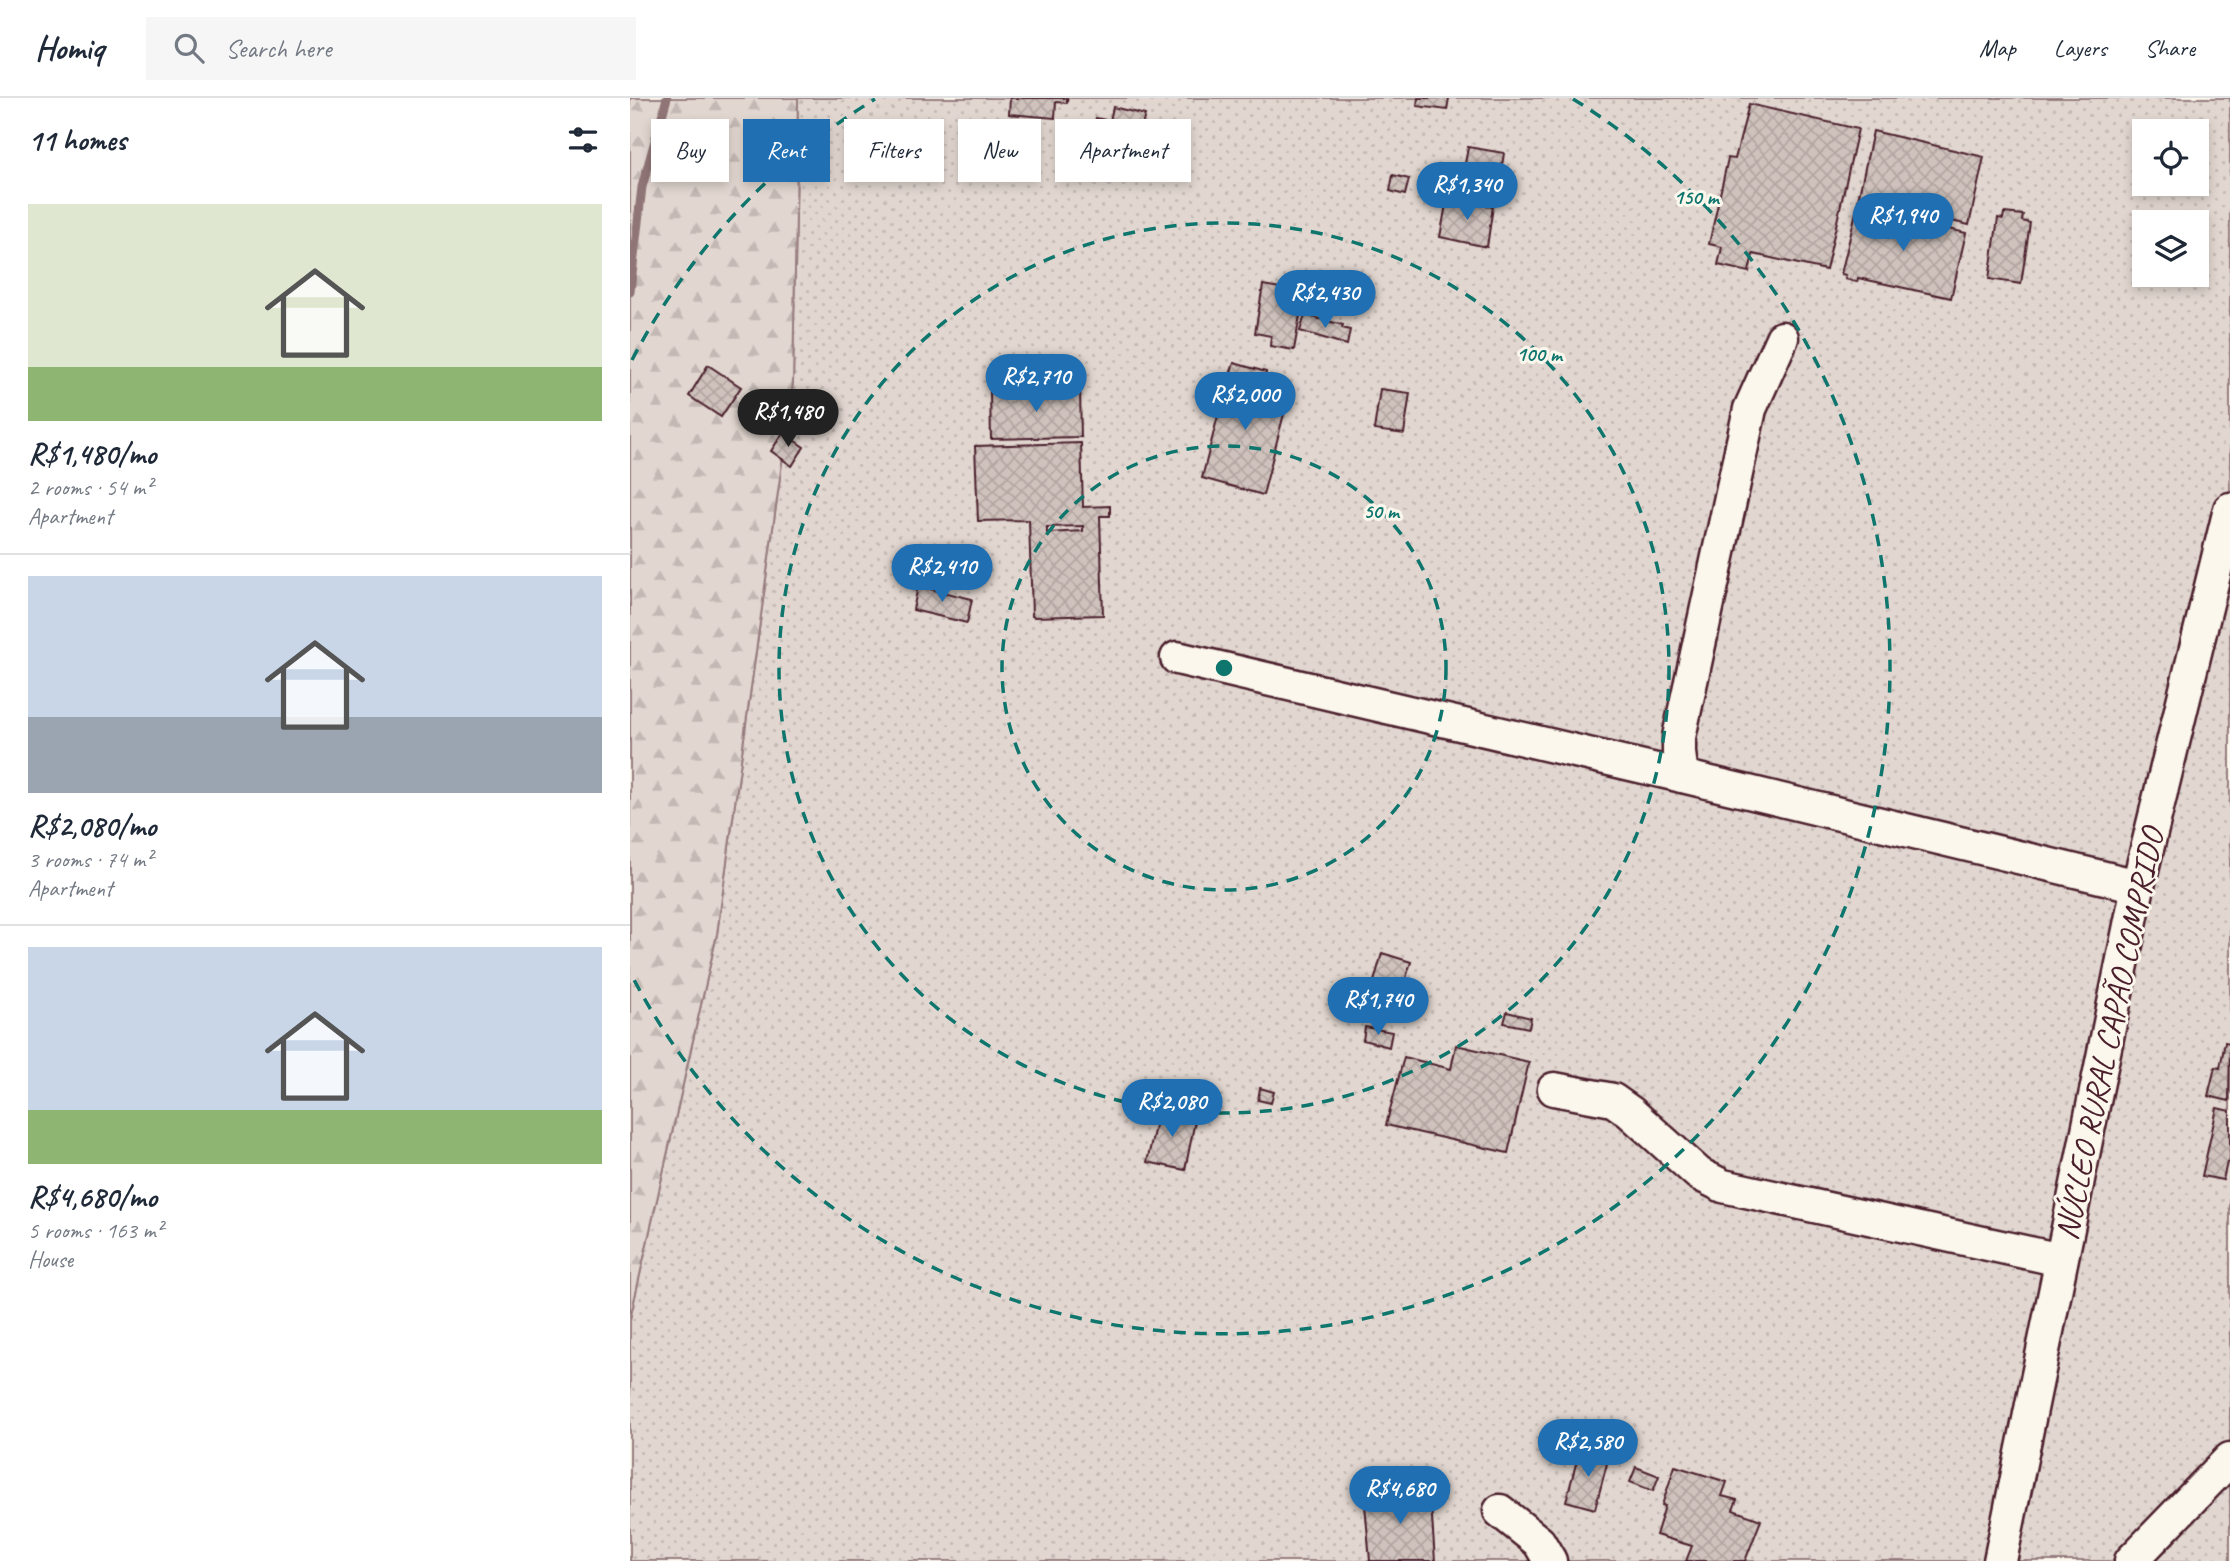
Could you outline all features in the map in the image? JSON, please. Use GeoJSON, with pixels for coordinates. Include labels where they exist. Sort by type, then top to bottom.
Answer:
{"type":"FeatureCollection","features":[{"type":"Feature","properties":{"kind":"street"},"geometry":{"type":"LineString","coordinates":[[1682,776],[1679,737],[1751,409],[1782,338]]}},
{"type":"Feature","properties":{"kind":"street","name":"NÚCLEO RURAL CAPÃO COMPRIDO"},"geometry":{"type":"LineString","coordinates":[[2000,1561],[2138,886],[2230,509]]}},
{"type":"Feature","properties":{"kind":"street"},"geometry":{"type":"LineString","coordinates":[[1177,658],[2138,886]]}},
{"type":"Feature","properties":{"kind":"street"},"geometry":{"type":"LineString","coordinates":[[1554,1089],[1613,1100],[1699,1174],[1723,1185],[2061,1260]]}},
{"type":"Feature","properties":{"kind":"street"},"geometry":{"type":"LineString","coordinates":[[2131,1561],[2230,1458]]}},
{"type":"Feature","properties":{"kind":"street"},"geometry":{"type":"LineString","coordinates":[[1500,1511],[1539,1542],[1550,1561]]}},
{"type":"Feature","properties":{"kind":"green space"},"geometry":{"type":"Polygon","coordinates":[[[630,98],[798,98],[798,119],[743,119],[743,182],[797,182],[793,383],[717,934],[630,1319],[630,98]]]}},
{"type":"Feature","properties":{"kind":"green space"},"geometry":{"type":"Polygon","coordinates":[[[798,98],[2230,98],[2230,1561],[630,1561],[630,1319],[717,934],[793,383],[797,182],[830,182],[830,119],[798,119],[798,98]]]}},
{"type":"Feature","properties":{"kind":"building"},"geometry":{"type":"Polygon","coordinates":[[[1010,98],[1067,98],[1067,103],[1056,102],[1055,118],[1009,114],[1010,98]]]}},
{"type":"Feature","properties":{"kind":"building"},"geometry":{"type":"Polygon","coordinates":[[[1418,98],[1449,98],[1447,110],[1417,106],[1418,98]]]}},
{"type":"Feature","properties":{"kind":"building"},"geometry":{"type":"Polygon","coordinates":[[[1749,104],[1858,129],[1826,270],[1753,254],[1749,272],[1718,265],[1722,247],[1709,244],[1728,158],[1735,159],[1749,104]]]}},
{"type":"Feature","properties":{"kind":"building"},"geometry":{"type":"Polygon","coordinates":[[[1113,107],[1145,115],[1144,119],[1110,119],[1113,107]]]}},
{"type":"Feature","properties":{"kind":"building"},"geometry":{"type":"Polygon","coordinates":[[[1873,131],[1984,157],[1969,225],[1858,200],[1873,131]]]}},
{"type":"Feature","properties":{"kind":"building"},"geometry":{"type":"Polygon","coordinates":[[[1468,147],[1504,153],[1498,192],[1461,186],[1468,147]]]}},
{"type":"Feature","properties":{"kind":"building"},"geometry":{"type":"Polygon","coordinates":[[[1393,175],[1409,179],[1405,195],[1390,191],[1393,175]]]}},
{"type":"Feature","properties":{"kind":"building"},"geometry":{"type":"Polygon","coordinates":[[[1447,199],[1493,206],[1487,247],[1440,237],[1447,199]]]}},
{"type":"Feature","properties":{"kind":"building"},"geometry":{"type":"Polygon","coordinates":[[[1857,208],[1966,233],[1951,298],[1858,278],[1857,282],[1845,279],[1846,275],[1841,274],[1857,208]]]}},
{"type":"Feature","properties":{"kind":"building"},"geometry":{"type":"Polygon","coordinates":[[[2004,213],[2023,215],[2022,221],[2030,223],[2021,284],[1989,279],[1998,218],[2003,219],[2004,213]]]}},
{"type":"Feature","properties":{"kind":"building"},"geometry":{"type":"Polygon","coordinates":[[[1263,285],[1304,292],[1294,350],[1270,346],[1271,336],[1255,333],[1263,285]]]}},
{"type":"Feature","properties":{"kind":"building"},"geometry":{"type":"Polygon","coordinates":[[[1305,315],[1343,325],[1342,328],[1350,330],[1347,345],[1300,331],[1305,315]]]}},
{"type":"Feature","properties":{"kind":"building"},"geometry":{"type":"Polygon","coordinates":[[[1234,363],[1266,372],[1265,379],[1273,381],[1274,384],[1270,402],[1286,406],[1263,495],[1202,478],[1234,363]]]}},
{"type":"Feature","properties":{"kind":"building"},"geometry":{"type":"Polygon","coordinates":[[[708,365],[741,387],[721,417],[689,396],[708,365]]]}},
{"type":"Feature","properties":{"kind":"building"},"geometry":{"type":"Polygon","coordinates":[[[1080,389],[1081,437],[991,439],[990,392],[1080,389]]]}},
{"type":"Feature","properties":{"kind":"building"},"geometry":{"type":"Polygon","coordinates":[[[1380,389],[1410,393],[1404,434],[1374,430],[1380,389]]]}},
{"type":"Feature","properties":{"kind":"building"},"geometry":{"type":"Polygon","coordinates":[[[783,433],[804,447],[792,466],[771,451],[783,433]]]}},
{"type":"Feature","properties":{"kind":"building"},"geometry":{"type":"Polygon","coordinates":[[[1081,443],[1083,507],[1110,506],[1110,516],[1100,516],[1103,615],[1032,616],[1029,520],[978,521],[975,446],[1081,443]],[[1083,526],[1047,527],[1047,533],[1083,531],[1083,526]]]}},
{"type":"Feature","properties":{"kind":"building"},"geometry":{"type":"Polygon","coordinates":[[[918,586],[972,599],[967,623],[913,610],[918,586]]]}},
{"type":"Feature","properties":{"kind":"building"},"geometry":{"type":"Polygon","coordinates":[[[1382,953],[1411,962],[1398,1004],[1370,996],[1382,953]]]}},
{"type":"Feature","properties":{"kind":"building"},"geometry":{"type":"Polygon","coordinates":[[[1507,1012],[1531,1018],[1529,1028],[1504,1023],[1507,1012]]]}},
{"type":"Feature","properties":{"kind":"building"},"geometry":{"type":"Polygon","coordinates":[[[1365,1027],[1392,1032],[1389,1047],[1363,1040],[1365,1027]]]}},
{"type":"Feature","properties":{"kind":"building"},"geometry":{"type":"Polygon","coordinates":[[[2225,1042],[2230,1043],[2229,1101],[2208,1096],[2215,1067],[2220,1068],[2225,1042]]]}},
{"type":"Feature","properties":{"kind":"building"},"geometry":{"type":"Polygon","coordinates":[[[1456,1045],[1529,1062],[1508,1153],[1386,1125],[1404,1057],[1451,1069],[1456,1045]]]}},
{"type":"Feature","properties":{"kind":"building"},"geometry":{"type":"Polygon","coordinates":[[[1260,1088],[1274,1092],[1271,1103],[1258,1100],[1260,1088]]]}},
{"type":"Feature","properties":{"kind":"building"},"geometry":{"type":"Polygon","coordinates":[[[1159,1108],[1196,1116],[1185,1170],[1147,1162],[1159,1108]]]}},
{"type":"Feature","properties":{"kind":"building"},"geometry":{"type":"Polygon","coordinates":[[[2217,1108],[2230,1111],[2230,1163],[2227,1162],[2223,1180],[2202,1176],[2217,1108]]]}},
{"type":"Feature","properties":{"kind":"building"},"geometry":{"type":"Polygon","coordinates":[[[1580,1449],[1609,1456],[1595,1509],[1566,1501],[1580,1449]]]}},
{"type":"Feature","properties":{"kind":"building"},"geometry":{"type":"Polygon","coordinates":[[[1675,1466],[1727,1482],[1722,1496],[1737,1500],[1733,1510],[1761,1520],[1745,1561],[1686,1561],[1692,1546],[1656,1535],[1665,1506],[1662,1505],[1675,1466]]]}},
{"type":"Feature","properties":{"kind":"building"},"geometry":{"type":"Polygon","coordinates":[[[1636,1467],[1659,1476],[1653,1491],[1630,1482],[1636,1467]]]}},
{"type":"Feature","properties":{"kind":"building"},"geometry":{"type":"Polygon","coordinates":[[[1430,1488],[1435,1561],[1370,1561],[1364,1493],[1430,1488]]]}},
{"type":"Feature","properties":{"kind":"waterway"},"geometry":{"type":"LineString","coordinates":[[630,292],[642,187],[667,98]]}}]}
